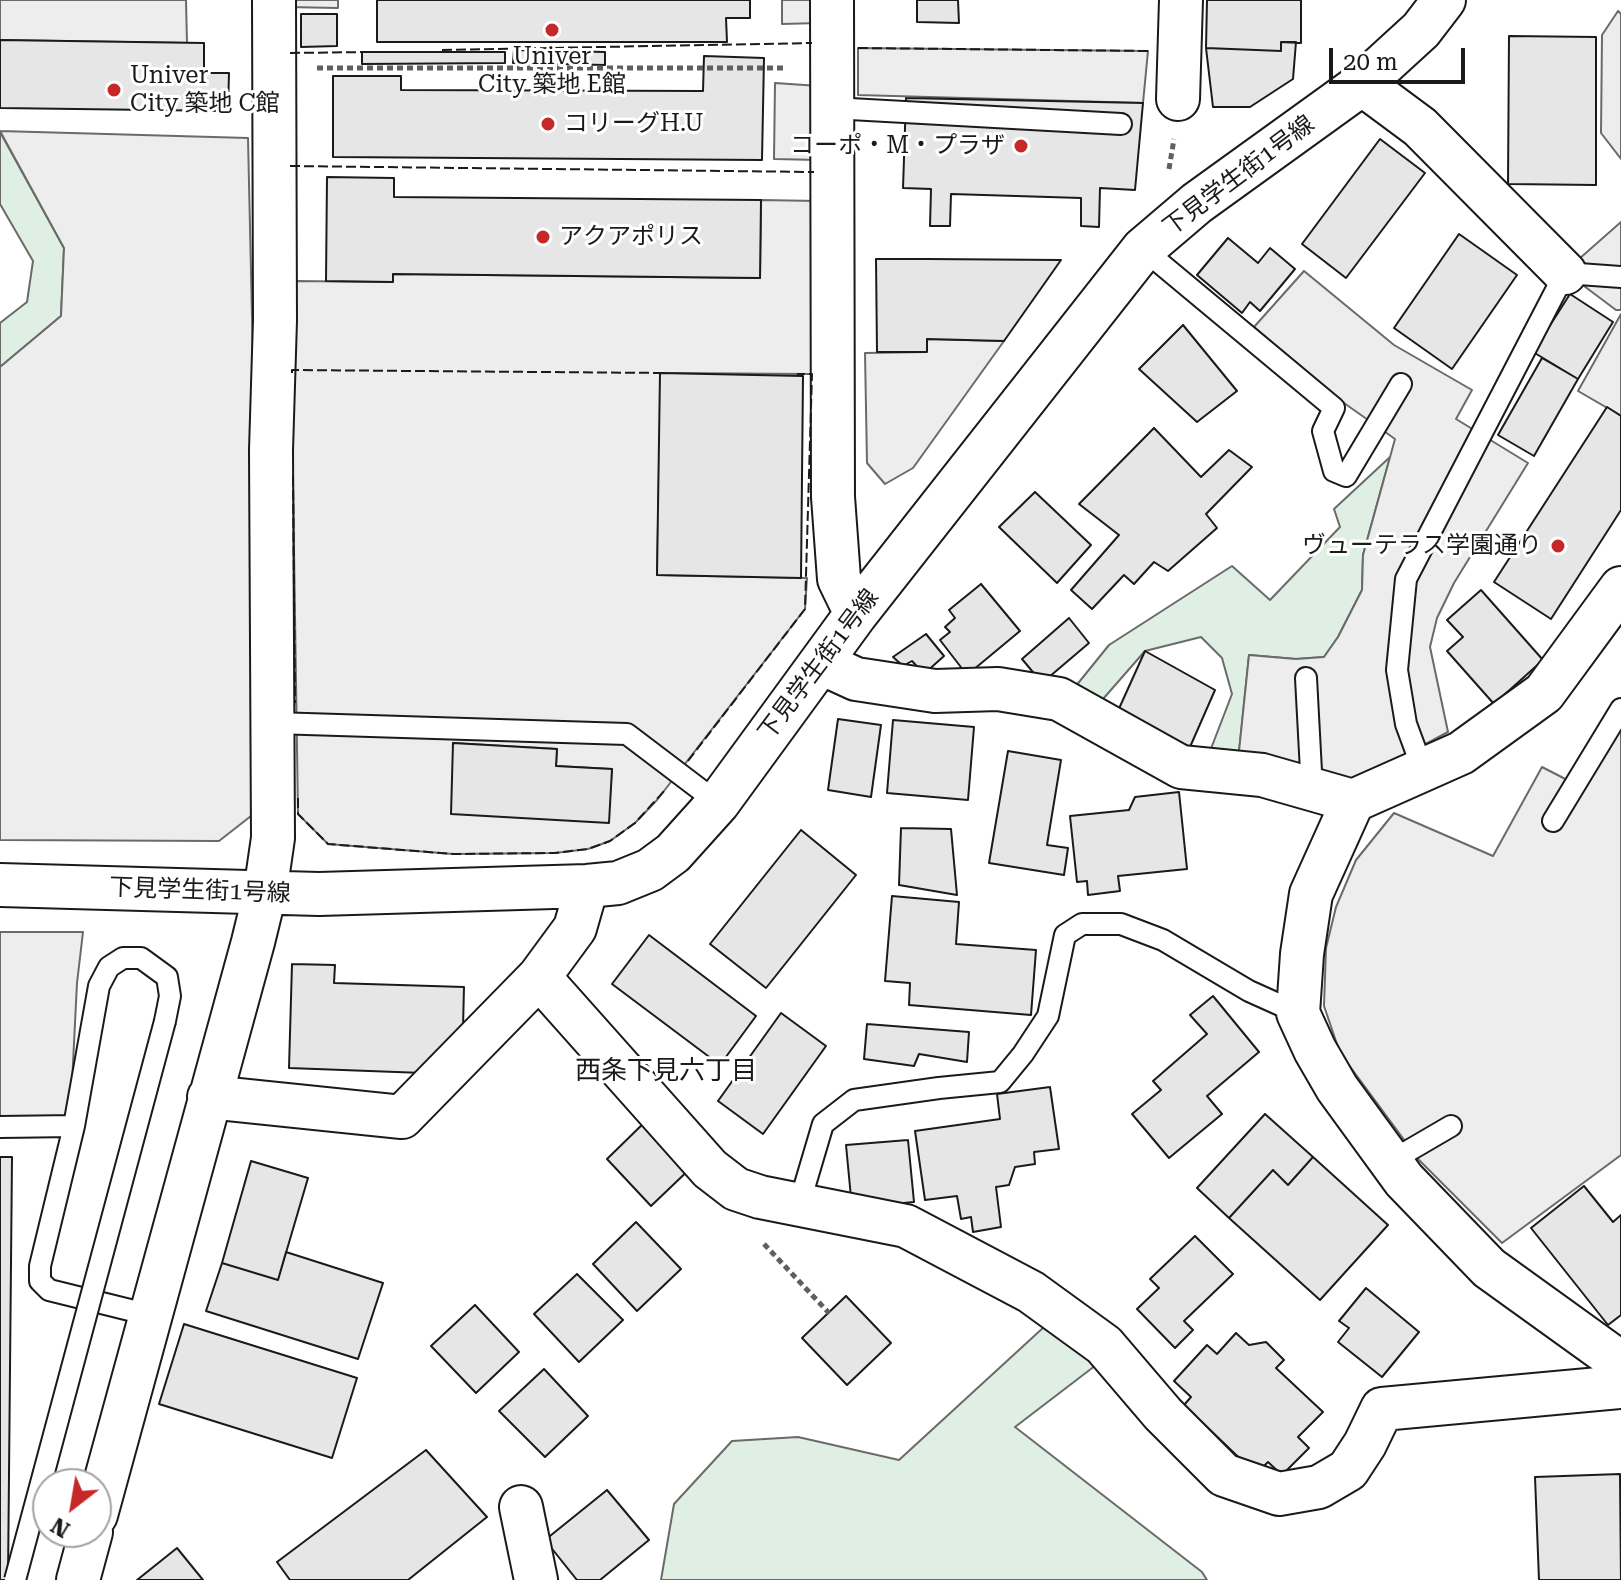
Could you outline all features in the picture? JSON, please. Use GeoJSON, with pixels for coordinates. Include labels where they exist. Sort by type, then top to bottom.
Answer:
{"type":"FeatureCollection","features":[{"type":"Feature","properties":{"kind":"street"},"geometry":{"type":"LineString","coordinates":[[109,1468],[265,893],[273,838],[271,450],[275,320],[274,0]]}},
{"type":"Feature","properties":{"kind":"street"},"geometry":{"type":"LineString","coordinates":[[832,0],[833,497],[839,579],[856,614]]}},
{"type":"Feature","properties":{"kind":"street"},"geometry":{"type":"LineString","coordinates":[[1177,116],[1181,0]]}},
{"type":"Feature","properties":{"kind":"street","name":"下見学生街1号線"},"geometry":{"type":"LineString","coordinates":[[0,885],[265,893],[587,886],[618,883],[650,870],[673,853],[718,803],[856,614],[1143,249],[1197,203],[1362,84],[1421,30],[1444,0]]}},
{"type":"Feature","properties":{"kind":"street"},"geometry":{"type":"LineString","coordinates":[[1362,84],[1420,127],[1565,273]]}},
{"type":"Feature","properties":{"kind":"street"},"geometry":{"type":"LineString","coordinates":[[821,663],[856,679],[935,691],[998,689],[1059,699],[1181,767],[1262,775],[1353,801],[1461,753],[1544,693],[1621,588]]}},
{"type":"Feature","properties":{"kind":"street"},"geometry":{"type":"LineString","coordinates":[[1353,801],[1311,894],[1302,954],[1298,1013],[1337,1088],[1404,1180],[1489,1268],[1621,1363]]}},
{"type":"Feature","properties":{"kind":"street"},"geometry":{"type":"LineString","coordinates":[[209,1097],[402,1117],[539,977],[575,928],[587,886]]}},
{"type":"Feature","properties":{"kind":"street"},"geometry":{"type":"LineString","coordinates":[[539,977],[710,1169],[736,1189],[906,1226],[1031,1292],[1104,1345],[1163,1414],[1224,1475],[1279,1494],[1319,1487],[1348,1470],[1382,1409],[1621,1387]]}},
{"type":"Feature","properties":{"kind":"street"},"geometry":{"type":"LineString","coordinates":[[521,1507],[536,1580]]}},
{"type":"Feature","properties":{"kind":"street"},"geometry":{"type":"LineString","coordinates":[[78,1580],[87,1548]]}},
{"type":"Feature","properties":{"kind":"lane"},"geometry":{"type":"LineString","coordinates":[[832,88],[1121,124]]}},
{"type":"Feature","properties":{"kind":"lane"},"geometry":{"type":"LineString","coordinates":[[1143,249],[1334,408],[1323,431],[1334,471],[1346,476],[1401,384]]}},
{"type":"Feature","properties":{"kind":"lane"},"geometry":{"type":"LineString","coordinates":[[1423,770],[1406,724],[1397,670],[1406,579],[1565,273],[1621,277]]}},
{"type":"Feature","properties":{"kind":"lane"},"geometry":{"type":"LineString","coordinates":[[1306,678],[1312,790]]}},
{"type":"Feature","properties":{"kind":"lane"},"geometry":{"type":"LineString","coordinates":[[1553,821],[1621,709]]}},
{"type":"Feature","properties":{"kind":"lane"},"geometry":{"type":"LineString","coordinates":[[274,723],[627,734],[718,803]]}},
{"type":"Feature","properties":{"kind":"lane"},"geometry":{"type":"LineString","coordinates":[[799,1205],[823,1124],[854,1100],[1000,1082],[1048,1016],[1065,935],[1082,924],[1121,924],[1163,940],[1249,991],[1298,1013]]}},
{"type":"Feature","properties":{"kind":"lane"},"geometry":{"type":"LineString","coordinates":[[15,1580],[165,1021],[170,996],[167,977],[141,958],[123,958],[109,967],[99,986],[74,1126],[40,1266],[40,1281],[49,1290],[150,1315]]}},
{"type":"Feature","properties":{"kind":"lane"},"geometry":{"type":"LineString","coordinates":[[0,1127],[74,1126]]}},
{"type":"Feature","properties":{"kind":"lane"},"geometry":{"type":"LineString","coordinates":[[1391,1161],[1451,1126]]}},
{"type":"Feature","properties":{"kind":"path"},"geometry":{"type":"LineString","coordinates":[[276,68],[832,88]]}},
{"type":"Feature","properties":{"kind":"path"},"geometry":{"type":"LineString","coordinates":[[1168,175],[1177,116]]}},
{"type":"Feature","properties":{"kind":"path"},"geometry":{"type":"LineString","coordinates":[[763,1243],[829,1313]]}},
{"type":"Feature","properties":{"kind":"green space"},"geometry":{"type":"Polygon","coordinates":[[[0,132],[64,248],[61,316],[0,367],[0,323],[27,302],[33,261],[0,204],[0,132]]]}},
{"type":"Feature","properties":{"kind":"green space"},"geometry":{"type":"Polygon","coordinates":[[[1390,457],[1363,555],[1362,590],[1324,657],[1296,659],[1249,655],[1238,761],[1207,759],[1232,694],[1222,658],[1201,637],[1145,651],[1096,707],[1071,692],[1109,645],[1232,566],[1270,600],[1340,527],[1334,509],[1390,457]]]}},
{"type":"Feature","properties":{"kind":"green space"},"geometry":{"type":"Polygon","coordinates":[[[1044,1327],[1100,1362],[1015,1427],[1202,1572],[1207,1580],[661,1580],[674,1504],[732,1441],[798,1437],[899,1460],[1044,1327]]]}},
{"type":"Feature","properties":{"kind":"shaded area"},"geometry":{"type":"Polygon","coordinates":[[[0,0],[186,0],[187,43],[0,40],[0,0]]]}},
{"type":"Feature","properties":{"kind":"shaded area"},"geometry":{"type":"Polygon","coordinates":[[[286,0],[338,0],[338,8],[286,7],[286,0]]]}},
{"type":"Feature","properties":{"kind":"shaded area"},"geometry":{"type":"Polygon","coordinates":[[[782,0],[819,0],[819,23],[782,24],[782,0]]]}},
{"type":"Feature","properties":{"kind":"shaded area"},"geometry":{"type":"Polygon","coordinates":[[[1618,11],[1621,14],[1621,159],[1601,133],[1602,35],[1618,11]]]}},
{"type":"Feature","properties":{"kind":"shaded area"},"geometry":{"type":"Polygon","coordinates":[[[858,48],[1148,51],[1143,103],[858,95],[858,48]]]}},
{"type":"Feature","properties":{"kind":"shaded area"},"geometry":{"type":"Polygon","coordinates":[[[775,83],[819,86],[819,160],[774,159],[775,83]]]}},
{"type":"Feature","properties":{"kind":"shaded area"},"geometry":{"type":"Polygon","coordinates":[[[0,131],[248,138],[255,450],[254,758],[251,816],[219,841],[0,840],[0,367],[61,316],[64,248],[0,131]]]}},
{"type":"Feature","properties":{"kind":"shaded area"},"geometry":{"type":"Polygon","coordinates":[[[761,200],[818,201],[812,374],[661,373],[657,575],[807,578],[805,609],[657,800],[635,823],[610,841],[588,849],[555,853],[453,854],[328,844],[298,814],[293,281],[392,282],[393,274],[760,278],[761,200]],[[453,743],[608,822],[612,769],[556,766],[557,749],[453,743]]]}},
{"type":"Feature","properties":{"kind":"shaded area"},"geometry":{"type":"Polygon","coordinates":[[[1621,222],[1621,310],[1616,310],[1584,286],[1579,259],[1621,222]]]}},
{"type":"Feature","properties":{"kind":"shaded area"},"geometry":{"type":"Polygon","coordinates":[[[1304,271],[1394,345],[1472,390],[1456,419],[1528,463],[1454,583],[1437,618],[1430,647],[1448,732],[1353,783],[1238,761],[1249,655],[1296,659],[1324,657],[1338,637],[1362,590],[1363,555],[1395,439],[1344,403],[1254,327],[1304,271]]]}},
{"type":"Feature","properties":{"kind":"shaded area"},"geometry":{"type":"Polygon","coordinates":[[[1621,314],[1621,416],[1578,391],[1621,314]]]}},
{"type":"Feature","properties":{"kind":"shaded area"},"geometry":{"type":"Polygon","coordinates":[[[927,339],[1004,341],[913,468],[885,484],[867,463],[865,353],[926,352],[927,339]]]}},
{"type":"Feature","properties":{"kind":"shaded area"},"geometry":{"type":"Polygon","coordinates":[[[1621,721],[1621,1155],[1502,1243],[1419,1160],[1340,1053],[1324,1006],[1326,948],[1336,907],[1356,860],[1394,813],[1493,856],[1542,767],[1579,786],[1621,721]]]}},
{"type":"Feature","properties":{"kind":"shaded area"},"geometry":{"type":"Polygon","coordinates":[[[0,932],[83,932],[77,983],[70,1124],[0,1125],[0,932]]]}},
{"type":"Feature","properties":{"kind":"building","name":"Univer City 築地 E館"},"geometry":{"type":"Polygon","coordinates":[[[377,0],[750,0],[750,18],[726,18],[727,42],[377,42],[377,0]]]}},
{"type":"Feature","properties":{"kind":"building"},"geometry":{"type":"Polygon","coordinates":[[[917,0],[958,0],[959,23],[917,22],[917,0]]]}},
{"type":"Feature","properties":{"kind":"building"},"geometry":{"type":"Polygon","coordinates":[[[1207,0],[1301,0],[1301,43],[1281,42],[1281,51],[1206,48],[1207,0]]]}},
{"type":"Feature","properties":{"kind":"building"},"geometry":{"type":"Polygon","coordinates":[[[301,14],[337,14],[337,46],[301,47],[301,14]]]}},
{"type":"Feature","properties":{"kind":"building"},"geometry":{"type":"Polygon","coordinates":[[[1509,36],[1596,37],[1596,185],[1508,184],[1509,36]]]}},
{"type":"Feature","properties":{"kind":"building","name":"Univer City 築地 C館"},"geometry":{"type":"Polygon","coordinates":[[[0,40],[204,43],[204,73],[229,73],[228,111],[0,108],[0,40]]]}},
{"type":"Feature","properties":{"kind":"building"},"geometry":{"type":"Polygon","coordinates":[[[1281,42],[1296,42],[1293,79],[1250,107],[1213,107],[1206,48],[1281,51],[1281,42]]]}},
{"type":"Feature","properties":{"kind":"building"},"geometry":{"type":"Polygon","coordinates":[[[514,50],[605,52],[605,65],[513,63],[514,50]]]}},
{"type":"Feature","properties":{"kind":"building"},"geometry":{"type":"Polygon","coordinates":[[[362,52],[505,52],[505,63],[362,64],[362,52]]]}},
{"type":"Feature","properties":{"kind":"building","name":"コリーグH.U"},"geometry":{"type":"Polygon","coordinates":[[[704,56],[764,58],[762,160],[333,157],[333,76],[401,76],[401,90],[703,91],[704,56]]]}},
{"type":"Feature","properties":{"kind":"building","name":"コーポ・M・プラザ"},"geometry":{"type":"Polygon","coordinates":[[[906,98],[1143,103],[1135,190],[1100,188],[1099,227],[1081,226],[1081,198],[951,194],[950,226],[930,226],[931,189],[903,188],[906,98]]]}},
{"type":"Feature","properties":{"kind":"building"},"geometry":{"type":"Polygon","coordinates":[[[1380,139],[1425,173],[1346,278],[1302,244],[1380,139]]]}},
{"type":"Feature","properties":{"kind":"building","name":"アクアポリス"},"geometry":{"type":"Polygon","coordinates":[[[327,177],[394,178],[394,197],[761,200],[760,278],[393,274],[393,282],[326,281],[327,177]]]}},
{"type":"Feature","properties":{"kind":"building"},"geometry":{"type":"Polygon","coordinates":[[[1459,234],[1517,275],[1452,369],[1394,328],[1459,234]]]}},
{"type":"Feature","properties":{"kind":"building"},"geometry":{"type":"Polygon","coordinates":[[[1228,238],[1258,263],[1270,248],[1295,269],[1260,311],[1250,302],[1242,313],[1197,275],[1228,238]]]}},
{"type":"Feature","properties":{"kind":"building"},"geometry":{"type":"Polygon","coordinates":[[[876,259],[1061,260],[1004,341],[927,339],[927,352],[877,352],[876,259]]]}},
{"type":"Feature","properties":{"kind":"building"},"geometry":{"type":"Polygon","coordinates":[[[1570,294],[1613,322],[1578,379],[1533,352],[1570,294]]]}},
{"type":"Feature","properties":{"kind":"building"},"geometry":{"type":"Polygon","coordinates":[[[1183,325],[1237,391],[1197,422],[1139,369],[1183,325]]]}},
{"type":"Feature","properties":{"kind":"building"},"geometry":{"type":"Polygon","coordinates":[[[1542,358],[1578,379],[1534,456],[1498,435],[1542,358]]]}},
{"type":"Feature","properties":{"kind":"building"},"geometry":{"type":"Polygon","coordinates":[[[660,373],[803,376],[801,578],[657,575],[660,373]]]}},
{"type":"Feature","properties":{"kind":"building","name":"ヴューテラス学園通り"},"geometry":{"type":"Polygon","coordinates":[[[1607,407],[1621,416],[1621,510],[1551,619],[1494,582],[1607,407]]]}},
{"type":"Feature","properties":{"kind":"building"},"geometry":{"type":"Polygon","coordinates":[[[1154,428],[1201,477],[1229,450],[1252,467],[1206,514],[1217,528],[1168,571],[1154,562],[1134,584],[1124,575],[1092,609],[1071,590],[1119,535],[1079,504],[1154,428]]]}},
{"type":"Feature","properties":{"kind":"building"},"geometry":{"type":"Polygon","coordinates":[[[1035,492],[1091,545],[1057,583],[999,527],[1035,492]]]}},
{"type":"Feature","properties":{"kind":"building"},"geometry":{"type":"Polygon","coordinates":[[[981,584],[1020,631],[967,675],[940,640],[950,632],[945,627],[955,618],[949,610],[981,584]]]}},
{"type":"Feature","properties":{"kind":"building"},"geometry":{"type":"Polygon","coordinates":[[[1481,590],[1543,660],[1494,704],[1447,651],[1463,637],[1447,620],[1481,590]]]}},
{"type":"Feature","properties":{"kind":"building"},"geometry":{"type":"Polygon","coordinates":[[[1069,618],[1089,643],[1042,683],[1022,659],[1069,618]]]}},
{"type":"Feature","properties":{"kind":"building"},"geometry":{"type":"Polygon","coordinates":[[[926,634],[944,656],[924,674],[912,661],[903,666],[893,657],[926,634]]]}},
{"type":"Feature","properties":{"kind":"building"},"geometry":{"type":"Polygon","coordinates":[[[1145,651],[1215,690],[1190,747],[1117,713],[1145,651]]]}},
{"type":"Feature","properties":{"kind":"building"},"geometry":{"type":"Polygon","coordinates":[[[838,719],[881,725],[871,797],[828,790],[838,719]]]}},
{"type":"Feature","properties":{"kind":"building"},"geometry":{"type":"Polygon","coordinates":[[[893,720],[974,727],[968,800],[887,793],[893,720]]]}},
{"type":"Feature","properties":{"kind":"building"},"geometry":{"type":"Polygon","coordinates":[[[453,743],[557,749],[556,766],[612,769],[609,823],[451,814],[453,743]]]}},
{"type":"Feature","properties":{"kind":"building"},"geometry":{"type":"Polygon","coordinates":[[[1008,751],[1061,760],[1047,845],[1068,848],[1064,875],[989,863],[1008,751]]]}},
{"type":"Feature","properties":{"kind":"building"},"geometry":{"type":"Polygon","coordinates":[[[1179,792],[1187,869],[1118,876],[1120,891],[1088,895],[1087,881],[1077,882],[1070,816],[1129,810],[1135,797],[1179,792]]]}},
{"type":"Feature","properties":{"kind":"building"},"geometry":{"type":"Polygon","coordinates":[[[901,828],[951,829],[957,895],[899,885],[901,828]]]}},
{"type":"Feature","properties":{"kind":"building"},"geometry":{"type":"Polygon","coordinates":[[[801,830],[856,875],[766,988],[710,944],[801,830]]]}},
{"type":"Feature","properties":{"kind":"building"},"geometry":{"type":"Polygon","coordinates":[[[892,896],[959,902],[956,944],[1036,950],[1031,1015],[909,1005],[910,983],[885,981],[892,896]]]}},
{"type":"Feature","properties":{"kind":"building"},"geometry":{"type":"Polygon","coordinates":[[[649,935],[756,1016],[720,1065],[612,984],[649,935]]]}},
{"type":"Feature","properties":{"kind":"building"},"geometry":{"type":"Polygon","coordinates":[[[292,964],[335,965],[334,983],[464,987],[463,1028],[423,1073],[289,1068],[292,964]]]}},
{"type":"Feature","properties":{"kind":"building"},"geometry":{"type":"Polygon","coordinates":[[[1213,996],[1259,1052],[1207,1096],[1222,1114],[1169,1158],[1132,1114],[1161,1090],[1153,1081],[1207,1034],[1190,1015],[1213,996]]]}},
{"type":"Feature","properties":{"kind":"building"},"geometry":{"type":"Polygon","coordinates":[[[781,1013],[826,1046],[763,1134],[718,1101],[781,1013]]]}},
{"type":"Feature","properties":{"kind":"building"},"geometry":{"type":"Polygon","coordinates":[[[867,1024],[969,1032],[967,1062],[919,1054],[914,1066],[864,1059],[867,1024]]]}},
{"type":"Feature","properties":{"kind":"building"},"geometry":{"type":"Polygon","coordinates":[[[1050,1087],[1059,1149],[1034,1152],[1035,1164],[1015,1167],[1009,1185],[996,1187],[1001,1227],[973,1232],[971,1217],[961,1219],[957,1196],[925,1200],[915,1131],[1000,1119],[997,1094],[1050,1087]]]}},
{"type":"Feature","properties":{"kind":"building"},"geometry":{"type":"Polygon","coordinates":[[[1265,1114],[1313,1157],[1288,1185],[1273,1170],[1229,1218],[1197,1188],[1265,1114]]]}},
{"type":"Feature","properties":{"kind":"building"},"geometry":{"type":"Polygon","coordinates":[[[650,1117],[695,1164],[651,1206],[607,1159],[650,1117]]]}},
{"type":"Feature","properties":{"kind":"building"},"geometry":{"type":"Polygon","coordinates":[[[908,1140],[914,1202],[852,1208],[846,1145],[908,1140]]]}},
{"type":"Feature","properties":{"kind":"building"},"geometry":{"type":"Polygon","coordinates":[[[0,1157],[12,1157],[8,1580],[0,1580],[0,1157]]]}},
{"type":"Feature","properties":{"kind":"building"},"geometry":{"type":"Polygon","coordinates":[[[1313,1157],[1388,1225],[1320,1300],[1229,1218],[1273,1170],[1288,1185],[1313,1157]]]}},
{"type":"Feature","properties":{"kind":"building"},"geometry":{"type":"Polygon","coordinates":[[[251,1161],[308,1178],[278,1280],[222,1263],[251,1161]]]}},
{"type":"Feature","properties":{"kind":"building"},"geometry":{"type":"Polygon","coordinates":[[[1584,1186],[1613,1222],[1621,1215],[1621,1315],[1608,1325],[1531,1228],[1584,1186]]]}},
{"type":"Feature","properties":{"kind":"building"},"geometry":{"type":"Polygon","coordinates":[[[636,1222],[681,1269],[637,1311],[593,1264],[636,1222]]]}},
{"type":"Feature","properties":{"kind":"building"},"geometry":{"type":"Polygon","coordinates":[[[1195,1236],[1233,1274],[1184,1321],[1193,1330],[1175,1348],[1137,1309],[1159,1288],[1150,1279],[1195,1236]]]}},
{"type":"Feature","properties":{"kind":"building"},"geometry":{"type":"Polygon","coordinates":[[[286,1252],[383,1283],[358,1359],[206,1311],[222,1263],[278,1280],[286,1252]]]}},
{"type":"Feature","properties":{"kind":"building"},"geometry":{"type":"Polygon","coordinates":[[[577,1274],[623,1320],[579,1362],[534,1314],[577,1274]]]}},
{"type":"Feature","properties":{"kind":"building"},"geometry":{"type":"Polygon","coordinates":[[[1366,1288],[1419,1332],[1382,1377],[1338,1342],[1349,1328],[1339,1321],[1366,1288]]]}},
{"type":"Feature","properties":{"kind":"building"},"geometry":{"type":"Polygon","coordinates":[[[846,1296],[891,1343],[847,1385],[802,1338],[846,1296]]]}},
{"type":"Feature","properties":{"kind":"building"},"geometry":{"type":"Polygon","coordinates":[[[475,1305],[519,1352],[476,1393],[431,1346],[475,1305]]]}},
{"type":"Feature","properties":{"kind":"building"},"geometry":{"type":"Polygon","coordinates":[[[184,1324],[357,1378],[332,1458],[159,1404],[184,1324]]]}},
{"type":"Feature","properties":{"kind":"building"},"geometry":{"type":"Polygon","coordinates":[[[1236,1333],[1249,1345],[1266,1342],[1284,1360],[1276,1368],[1323,1412],[1298,1437],[1309,1448],[1282,1475],[1268,1462],[1256,1474],[1184,1405],[1191,1397],[1174,1381],[1207,1345],[1217,1354],[1236,1333]]]}},
{"type":"Feature","properties":{"kind":"building"},"geometry":{"type":"Polygon","coordinates":[[[544,1369],[588,1416],[545,1457],[499,1411],[544,1369]]]}},
{"type":"Feature","properties":{"kind":"building"},"geometry":{"type":"Polygon","coordinates":[[[426,1450],[487,1517],[408,1580],[290,1580],[277,1562],[426,1450]]]}},
{"type":"Feature","properties":{"kind":"building"},"geometry":{"type":"Polygon","coordinates":[[[1620,1474],[1621,1580],[1539,1580],[1535,1477],[1620,1474]]]}},
{"type":"Feature","properties":{"kind":"building"},"geometry":{"type":"Polygon","coordinates":[[[607,1490],[649,1540],[600,1580],[577,1580],[545,1540],[607,1490]]]}},
{"type":"Feature","properties":{"kind":"building"},"geometry":{"type":"Polygon","coordinates":[[[177,1548],[203,1580],[137,1580],[177,1548]]]}},
{"type":"Feature","properties":{"kind":"fence"},"geometry":{"type":"LineString","coordinates":[[442,50],[812,43]]}},
{"type":"Feature","properties":{"kind":"fence"},"geometry":{"type":"LineString","coordinates":[[858,48],[1148,51]]}},
{"type":"Feature","properties":{"kind":"fence"},"geometry":{"type":"LineString","coordinates":[[290,53],[366,52]]}},
{"type":"Feature","properties":{"kind":"fence"},"geometry":{"type":"LineString","coordinates":[[290,166],[814,172]]}},
{"type":"Feature","properties":{"kind":"fence"},"geometry":{"type":"LineString","coordinates":[[292,373],[292,370],[665,373]]}},
{"type":"Feature","properties":{"kind":"fence"},"geometry":{"type":"LineString","coordinates":[[688,761],[805,609],[812,374],[797,374]]}},
{"type":"Feature","properties":{"kind":"fence"},"geometry":{"type":"LineString","coordinates":[[293,476],[295,703]]}},
{"type":"Feature","properties":{"kind":"fence"},"geometry":{"type":"LineString","coordinates":[[298,798],[298,814],[328,844],[453,854],[555,853],[588,849],[610,841],[635,823],[666,789]]}},
{"type":"Feature","properties":{"kind":"place","name":"Univer City 築地 E館"},"geometry":{"type":"Point","coordinates":[552,30]}},
{"type":"Feature","properties":{"kind":"place","name":"Univer City 築地 C館"},"geometry":{"type":"Point","coordinates":[114,90]}},
{"type":"Feature","properties":{"kind":"place","name":"コリーグH.U"},"geometry":{"type":"Point","coordinates":[548,124]}},
{"type":"Feature","properties":{"kind":"place","name":"コーポ・M・プラザ"},"geometry":{"type":"Point","coordinates":[1021,146]}},
{"type":"Feature","properties":{"kind":"place","name":"アクアポリス"},"geometry":{"type":"Point","coordinates":[543,237]}},
{"type":"Feature","properties":{"kind":"place","name":"ヴューテラス学園通り"},"geometry":{"type":"Point","coordinates":[1558,546]}},
{"type":"Feature","properties":{"kind":"district","name":"西条下見六丁目"},"geometry":{"type":"Point","coordinates":[666,1071]}}]}
